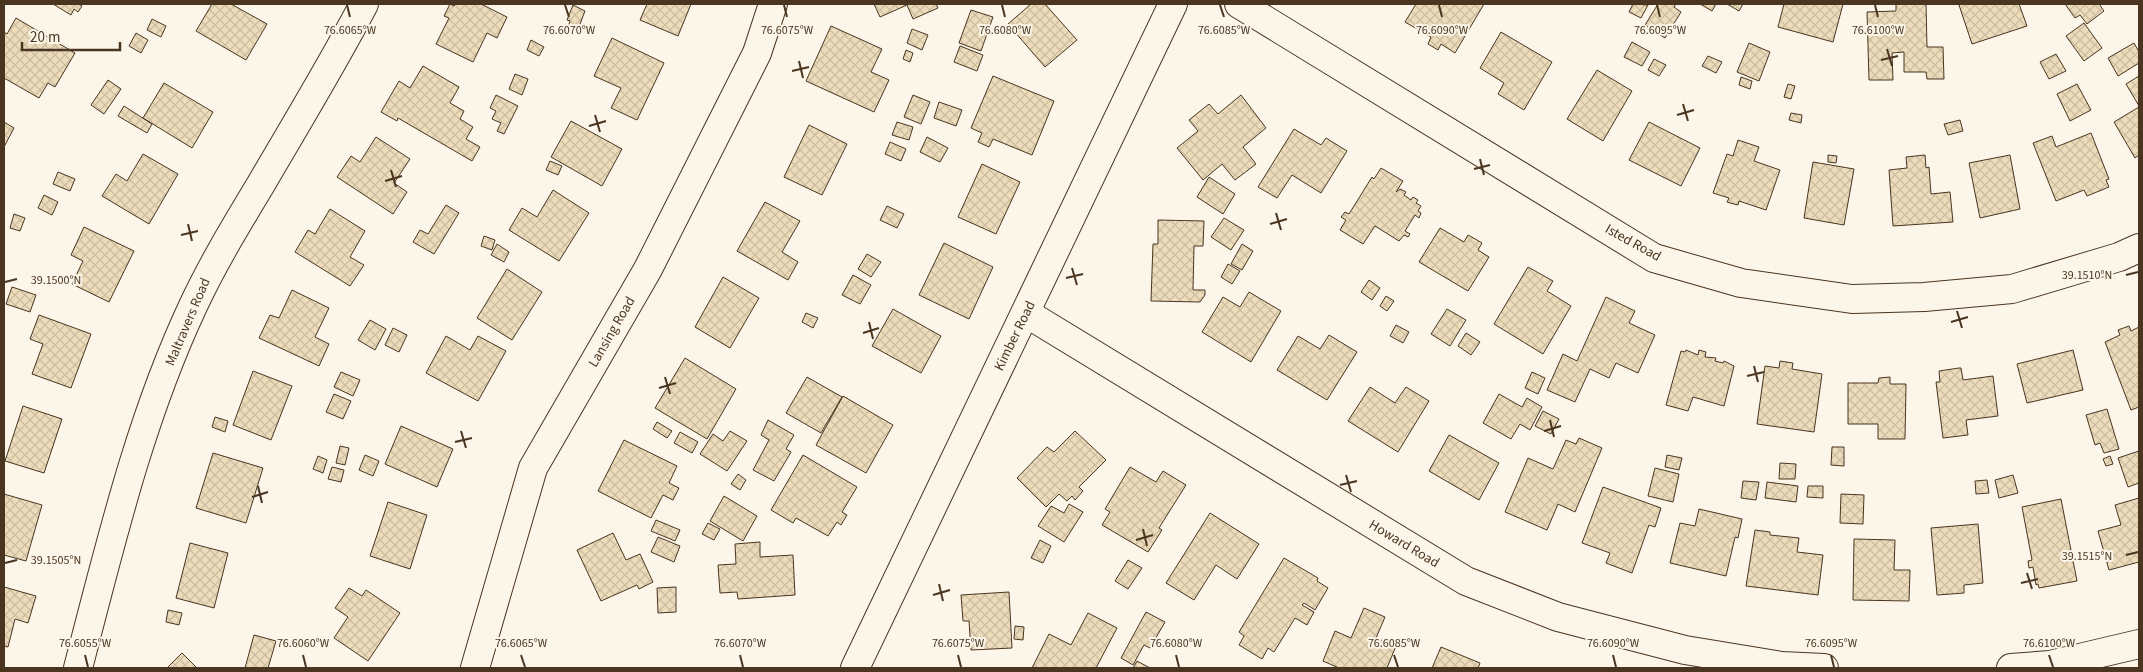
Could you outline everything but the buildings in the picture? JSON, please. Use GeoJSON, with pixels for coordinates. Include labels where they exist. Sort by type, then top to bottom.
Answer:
{"type":"FeatureCollection","features":[{"type":"Feature","properties":{"kind":"street","name":"Maltravers Road"},"geometry":{"type":"LineString","coordinates":[[78,668],[121,502],[156,398],[192,307],[217,258],[336,56],[364,4]]}},
{"type":"Feature","properties":{"kind":"street","name":"Lansing Road"},"geometry":{"type":"LineString","coordinates":[[474,668],[533,468],[648,269],[757,54],[773,4]]}},
{"type":"Feature","properties":{"kind":"street","name":"Kimber Road"},"geometry":{"type":"LineString","coordinates":[[855,668],[1173,4]]}},
{"type":"Feature","properties":{"kind":"street","name":"Isted Road"},"geometry":{"type":"LineString","coordinates":[[1239,4],[1654,258],[1741,283],[1852,299],[1924,298],[2012,289],[2120,257],[2139,248]]}},
{"type":"Feature","properties":{"kind":"street","name":"Howard Road"},"geometry":{"type":"LineString","coordinates":[[1026,313],[1466,581],[1558,617],[1685,650],[1782,666],[1824,668]]}},
{"type":"Feature","properties":{"kind":"street"},"geometry":{"type":"LineString","coordinates":[[2011,668],[2050,665],[2139,644]]}}]}
